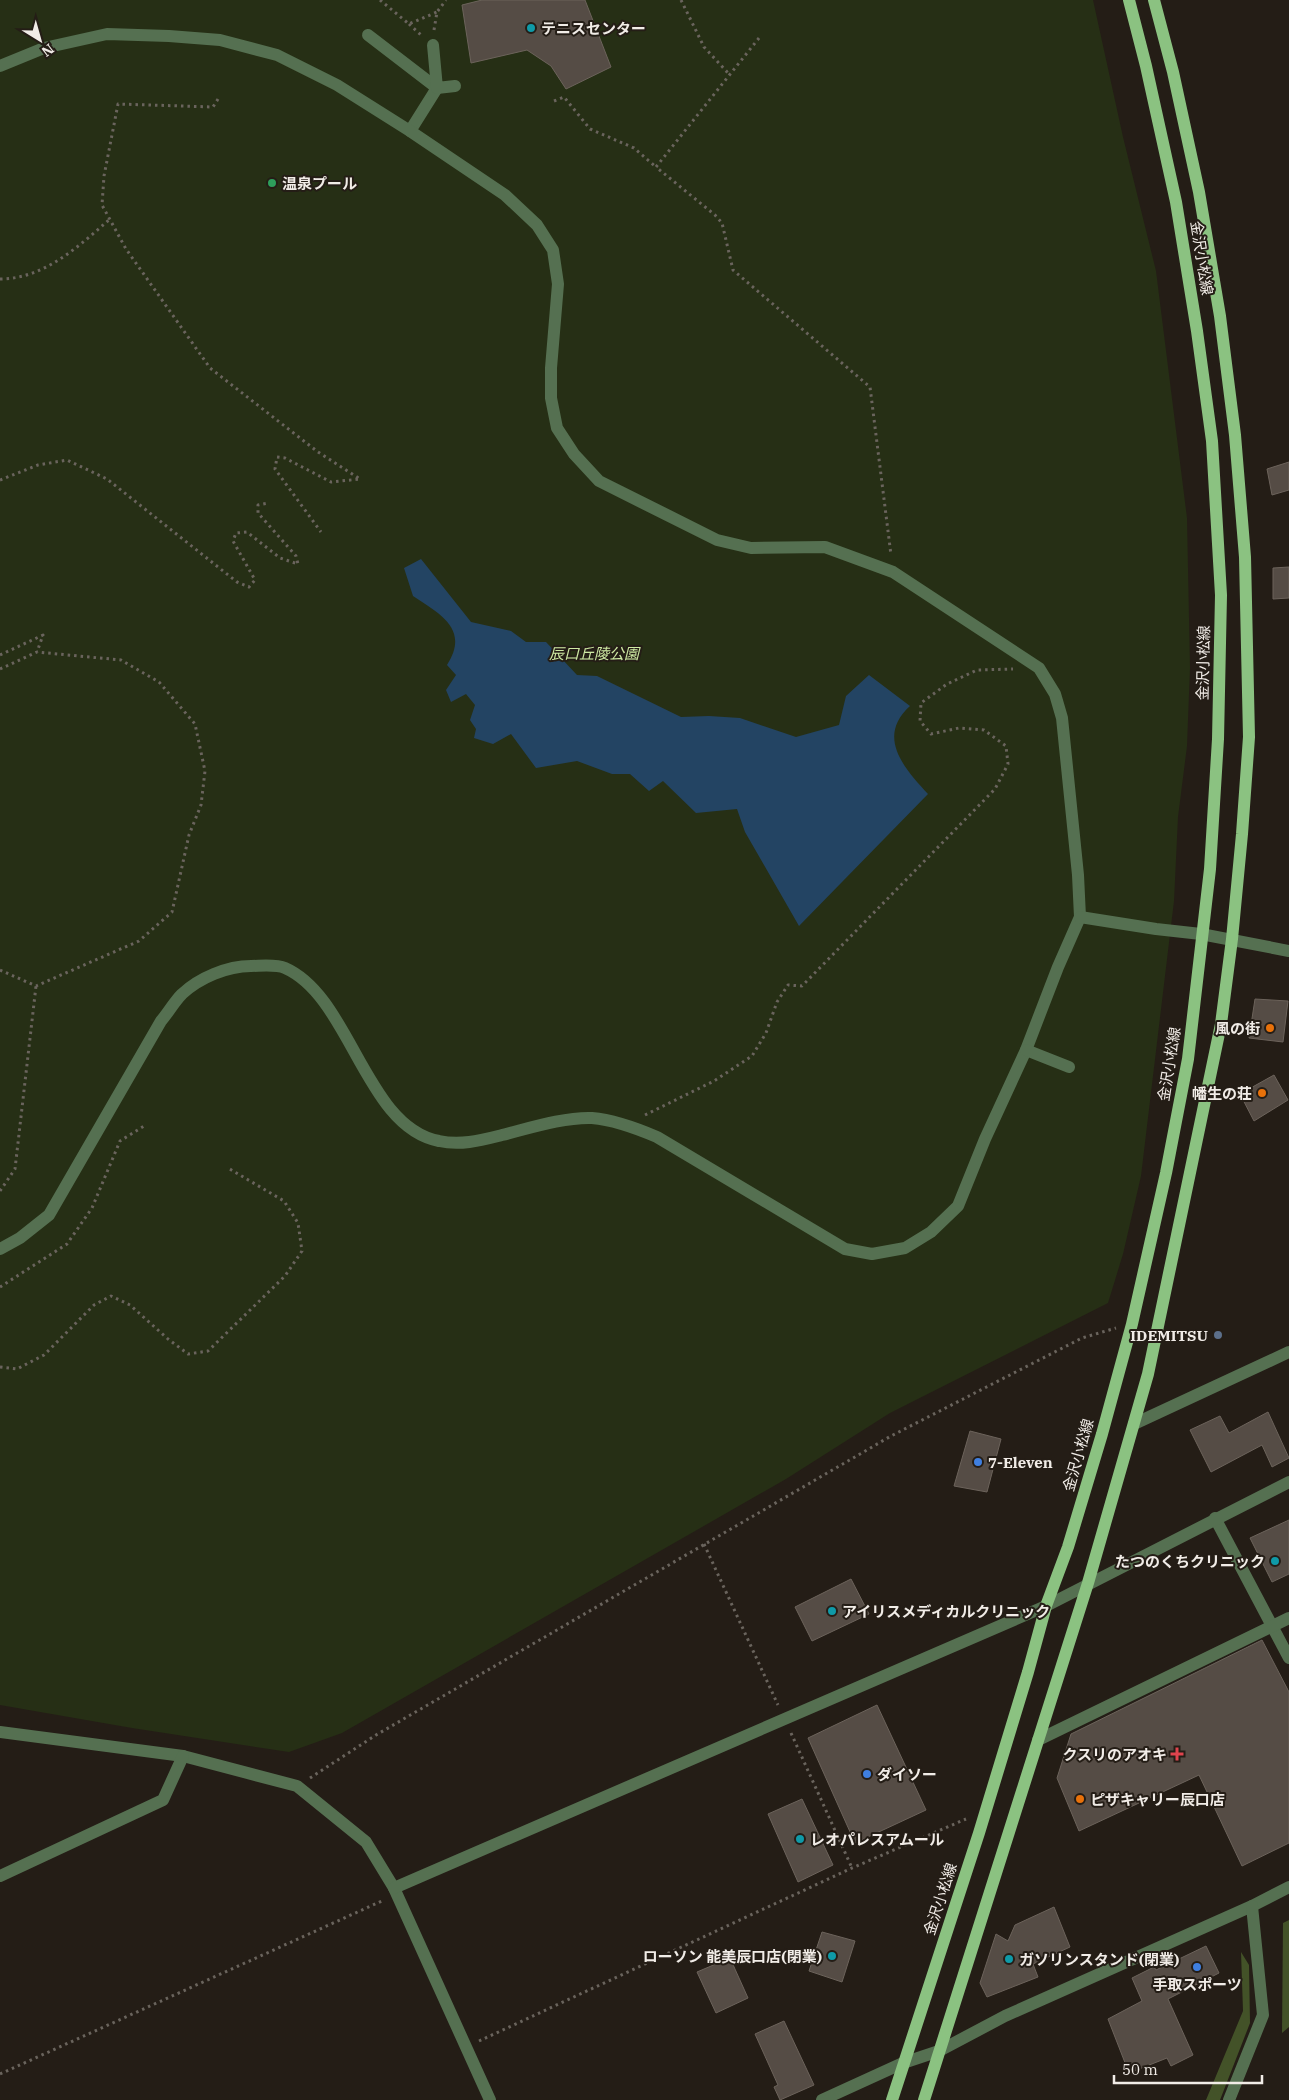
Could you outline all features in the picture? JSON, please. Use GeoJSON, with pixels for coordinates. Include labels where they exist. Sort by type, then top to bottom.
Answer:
{"type":"FeatureCollection","features":[{"type":"Feature","properties":{"kind":"main road","name":"金沢小松線"},"geometry":{"type":"LineString","coordinates":[[892,2100],[985,1810],[1028,1672],[1046,1606],[1074,1528],[1102,1434],[1131,1324],[1166,1172],[1188,1059],[1210,869],[1219,710],[1221,595],[1212,441],[1176,202],[1146,66],[1129,0]]}},
{"type":"Feature","properties":{"kind":"main road","name":"金沢小松線"},"geometry":{"type":"LineString","coordinates":[[924,2100],[1088,1583],[1148,1374],[1221,1024],[1232,939],[1249,737],[1245,557],[1235,434],[1220,316],[1199,192],[1173,72],[1154,0]]}},
{"type":"Feature","properties":{"kind":"street"},"geometry":{"type":"LineString","coordinates":[[0,66],[44,48],[107,34],[220,40],[277,55],[337,85],[410,131],[505,195],[536,225],[553,250],[558,284],[551,368],[551,398],[557,428],[574,454],[599,480],[717,540],[751,548],[825,547],[893,572],[1039,668],[1055,694],[1062,718],[1078,875],[1080,917],[1058,967],[1026,1050],[985,1139],[958,1206],[931,1232],[905,1248],[872,1254],[845,1249],[657,1137],[627,1125],[591,1118],[555,1122],[470,1143],[439,1142],[417,1134],[387,1106],[321,998],[300,977],[283,967],[244,966],[213,974],[182,994],[161,1021],[49,1215],[20,1238],[0,1249]]}},
{"type":"Feature","properties":{"kind":"street"},"geometry":{"type":"LineString","coordinates":[[368,35],[437,88],[455,86]]}},
{"type":"Feature","properties":{"kind":"street"},"geometry":{"type":"LineString","coordinates":[[410,131],[437,88],[432,45]]}},
{"type":"Feature","properties":{"kind":"street"},"geometry":{"type":"LineString","coordinates":[[1080,917],[1156,930],[1232,939],[1289,951]]}},
{"type":"Feature","properties":{"kind":"street"},"geometry":{"type":"LineString","coordinates":[[1026,1050],[1069,1067]]}},
{"type":"Feature","properties":{"kind":"street"},"geometry":{"type":"LineString","coordinates":[[1134,1424],[1289,1352]]}},
{"type":"Feature","properties":{"kind":"street"},"geometry":{"type":"LineString","coordinates":[[394,1888],[1046,1606],[1215,1518],[1289,1482]]}},
{"type":"Feature","properties":{"kind":"street"},"geometry":{"type":"LineString","coordinates":[[1215,1518],[1289,1658]]}},
{"type":"Feature","properties":{"kind":"street"},"geometry":{"type":"LineString","coordinates":[[1038,1740],[1289,1618]]}},
{"type":"Feature","properties":{"kind":"street"},"geometry":{"type":"LineString","coordinates":[[0,1732],[183,1756],[297,1786],[366,1842],[394,1888],[490,2100]]}},
{"type":"Feature","properties":{"kind":"street"},"geometry":{"type":"LineString","coordinates":[[0,1876],[163,1800],[183,1756]]}},
{"type":"Feature","properties":{"kind":"street"},"geometry":{"type":"LineString","coordinates":[[822,2100],[904,2063],[939,2051],[1005,2016],[1252,1906],[1289,1887]]}},
{"type":"Feature","properties":{"kind":"street"},"geometry":{"type":"LineString","coordinates":[[1230,2100],[1263,2015],[1252,1906]]}},
{"type":"Feature","properties":{"kind":"path"},"geometry":{"type":"LineString","coordinates":[[380,0],[409,24],[436,12],[446,0]]}},
{"type":"Feature","properties":{"kind":"path"},"geometry":{"type":"LineString","coordinates":[[681,0],[704,47],[729,74]]}},
{"type":"Feature","properties":{"kind":"path"},"geometry":{"type":"LineString","coordinates":[[432,45],[436,12]]}},
{"type":"Feature","properties":{"kind":"path"},"geometry":{"type":"LineString","coordinates":[[656,167],[759,38]]}},
{"type":"Feature","properties":{"kind":"path"},"geometry":{"type":"LineString","coordinates":[[554,101],[564,97],[590,129],[634,148],[715,215],[722,223],[733,270],[870,387],[893,572]]}},
{"type":"Feature","properties":{"kind":"path"},"geometry":{"type":"LineString","coordinates":[[218,99],[213,107],[118,104],[104,176],[102,204],[126,249],[210,368],[318,452],[360,479],[331,482],[285,458],[277,457],[276,469],[321,532]]}},
{"type":"Feature","properties":{"kind":"path"},"geometry":{"type":"LineString","coordinates":[[0,279],[9,279],[50,266],[78,248],[110,219]]}},
{"type":"Feature","properties":{"kind":"path"},"geometry":{"type":"LineString","coordinates":[[0,480],[38,465],[67,460],[107,479],[236,582],[249,588],[255,580],[233,540],[236,533],[247,532],[280,558],[298,564],[296,556],[258,512],[258,505],[268,503]]}},
{"type":"Feature","properties":{"kind":"path"},"geometry":{"type":"LineString","coordinates":[[0,655],[43,635],[37,652]]}},
{"type":"Feature","properties":{"kind":"path"},"geometry":{"type":"LineString","coordinates":[[0,669],[37,652],[121,660],[159,682],[195,724],[205,771],[201,805],[189,835],[172,912],[139,941],[36,986],[0,970]]}},
{"type":"Feature","properties":{"kind":"path"},"geometry":{"type":"LineString","coordinates":[[627,1125],[714,1081],[752,1056],[766,1033],[777,1002],[788,985],[802,986],[995,789],[1008,764],[1006,746],[984,730],[958,728],[931,734],[920,721],[921,703],[947,684],[977,670],[1039,668]]}},
{"type":"Feature","properties":{"kind":"path"},"geometry":{"type":"LineString","coordinates":[[0,1191],[15,1169],[36,986]]}},
{"type":"Feature","properties":{"kind":"path"},"geometry":{"type":"LineString","coordinates":[[0,1287],[67,1244],[92,1208],[120,1141],[144,1126]]}},
{"type":"Feature","properties":{"kind":"path"},"geometry":{"type":"LineString","coordinates":[[0,1367],[17,1369],[44,1355],[94,1305],[111,1296],[130,1305],[188,1354],[208,1351],[284,1276],[302,1251],[298,1222],[284,1201],[228,1168]]}},
{"type":"Feature","properties":{"kind":"path"},"geometry":{"type":"LineString","coordinates":[[297,1786],[376,1735],[891,1436],[1082,1338],[1131,1324]]}},
{"type":"Feature","properties":{"kind":"path"},"geometry":{"type":"LineString","coordinates":[[467,2047],[852,1868],[985,1810]]}},
{"type":"Feature","properties":{"kind":"path"},"geometry":{"type":"LineString","coordinates":[[0,2074],[382,1902],[394,1888]]}},
{"type":"Feature","properties":{"kind":"green space","name":"辰口丘陵公園"},"geometry":{"type":"Polygon","coordinates":[[[0,0],[1093,0],[1123,137],[1156,271],[1187,518],[1190,668],[1187,746],[1178,817],[1174,901],[1141,1176],[1123,1254],[1108,1303],[890,1413],[786,1479],[342,1733],[289,1752],[132,1728],[0,1705],[0,0]]]}},
{"type":"Feature","properties":{"kind":"green space"},"geometry":{"type":"Polygon","coordinates":[[[1289,1920],[1289,2027],[1282,2033],[1283,1923],[1289,1920]]]}},
{"type":"Feature","properties":{"kind":"green space"},"geometry":{"type":"Polygon","coordinates":[[[1241,1952],[1249,1965],[1250,2023],[1220,2100],[1206,2100],[1243,2011],[1241,1952]]]}},
{"type":"Feature","properties":{"kind":"water"},"geometry":{"type":"Polygon","coordinates":[[[421,559],[471,622],[511,631],[526,642],[546,642],[577,675],[597,676],[681,717],[740,718],[796,737],[839,725],[846,696],[869,675],[910,706],[900,718],[895,729],[894,741],[897,752],[910,774],[928,794],[799,926],[745,832],[737,809],[696,813],[663,781],[649,791],[630,774],[612,774],[577,761],[536,768],[511,734],[493,744],[474,738],[476,729],[470,720],[475,705],[466,694],[451,702],[446,690],[456,675],[447,665],[455,642],[453,632],[442,616],[413,596],[404,568],[421,559]]]}},
{"type":"Feature","properties":{"kind":"building","name":"テニスセンター"},"geometry":{"type":"Polygon","coordinates":[[[482,0],[585,0],[611,67],[566,89],[551,66],[527,50],[471,63],[462,5],[482,0]]]}},
{"type":"Feature","properties":{"kind":"building"},"geometry":{"type":"Polygon","coordinates":[[[1289,462],[1289,490],[1272,495],[1267,469],[1289,462]]]}},
{"type":"Feature","properties":{"kind":"building"},"geometry":{"type":"Polygon","coordinates":[[[1289,567],[1289,598],[1273,599],[1273,568],[1289,567]]]}},
{"type":"Feature","properties":{"kind":"building"},"geometry":{"type":"Polygon","coordinates":[[[1255,999],[1288,1001],[1283,1042],[1249,1038],[1255,999]]]}},
{"type":"Feature","properties":{"kind":"building"},"geometry":{"type":"Polygon","coordinates":[[[1274,1075],[1288,1100],[1254,1121],[1240,1094],[1274,1075]]]}},
{"type":"Feature","properties":{"kind":"building"},"geometry":{"type":"Polygon","coordinates":[[[1268,1412],[1289,1458],[1272,1467],[1262,1445],[1211,1472],[1190,1430],[1220,1416],[1229,1433],[1268,1412]]]}},
{"type":"Feature","properties":{"kind":"building","name":"7-Eleven"},"geometry":{"type":"Polygon","coordinates":[[[970,1431],[1001,1439],[987,1492],[954,1486],[970,1431]]]}},
{"type":"Feature","properties":{"kind":"building","name":"たつのくちクリニック"},"geometry":{"type":"Polygon","coordinates":[[[1289,1520],[1289,1574],[1272,1582],[1250,1538],[1289,1520]]]}},
{"type":"Feature","properties":{"kind":"building","name":"アイリスメディカルクリニック"},"geometry":{"type":"Polygon","coordinates":[[[851,1579],[869,1614],[812,1641],[795,1607],[851,1579]]]}},
{"type":"Feature","properties":{"kind":"building","name":"クスリのアオキ"},"geometry":{"type":"Polygon","coordinates":[[[1262,1640],[1289,1692],[1289,1843],[1242,1866],[1199,1775],[1079,1831],[1057,1778],[1071,1734],[1262,1640]]]}},
{"type":"Feature","properties":{"kind":"building","name":"ダイソー"},"geometry":{"type":"Polygon","coordinates":[[[877,1705],[926,1810],[855,1843],[808,1738],[877,1705]]]}},
{"type":"Feature","properties":{"kind":"building","name":"レオパレスアムール"},"geometry":{"type":"Polygon","coordinates":[[[802,1799],[833,1865],[798,1882],[768,1814],[802,1799]]]}},
{"type":"Feature","properties":{"kind":"building"},"geometry":{"type":"Polygon","coordinates":[[[1054,1907],[1070,1947],[1033,1964],[1038,1977],[987,1997],[980,1983],[996,1934],[1008,1941],[1015,1925],[1054,1907]]]}},
{"type":"Feature","properties":{"kind":"building","name":"ローソン 能美辰口店(閉業)"},"geometry":{"type":"Polygon","coordinates":[[[822,1932],[855,1941],[842,1982],[809,1971],[822,1932]]]}},
{"type":"Feature","properties":{"kind":"building"},"geometry":{"type":"Polygon","coordinates":[[[1206,1946],[1219,1973],[1168,1999],[1193,2055],[1171,2066],[1167,2058],[1129,2073],[1108,2019],[1142,2001],[1132,1978],[1154,1967],[1156,1970],[1206,1946]]]}},
{"type":"Feature","properties":{"kind":"building"},"geometry":{"type":"Polygon","coordinates":[[[730,1958],[748,1998],[716,2013],[697,1972],[730,1958]]]}},
{"type":"Feature","properties":{"kind":"building"},"geometry":{"type":"Polygon","coordinates":[[[784,2021],[814,2085],[780,2100],[774,2087],[778,2085],[755,2034],[784,2021]]]}},
{"type":"Feature","properties":{"kind":"place","name":"テニスセンター"},"geometry":{"type":"Point","coordinates":[531,28]}},
{"type":"Feature","properties":{"kind":"place","name":"温泉プール"},"geometry":{"type":"Point","coordinates":[272,183]}},
{"type":"Feature","properties":{"kind":"place","name":"風の街"},"geometry":{"type":"Point","coordinates":[1270,1028]}},
{"type":"Feature","properties":{"kind":"place","name":"幡生の荘"},"geometry":{"type":"Point","coordinates":[1262,1093]}},
{"type":"Feature","properties":{"kind":"place","name":"IDEMITSU"},"geometry":{"type":"Point","coordinates":[1218,1335]}},
{"type":"Feature","properties":{"kind":"place","name":"7-Eleven"},"geometry":{"type":"Point","coordinates":[978,1462]}},
{"type":"Feature","properties":{"kind":"place","name":"たつのくちクリニック"},"geometry":{"type":"Point","coordinates":[1275,1561]}},
{"type":"Feature","properties":{"kind":"place","name":"アイリスメディカルクリニック"},"geometry":{"type":"Point","coordinates":[832,1611]}},
{"type":"Feature","properties":{"kind":"place","name":"クスリのアオキ"},"geometry":{"type":"Point","coordinates":[1177,1754]}},
{"type":"Feature","properties":{"kind":"place","name":"ダイソー"},"geometry":{"type":"Point","coordinates":[867,1774]}},
{"type":"Feature","properties":{"kind":"place","name":"ピザキャリー辰口店"},"geometry":{"type":"Point","coordinates":[1080,1799]}},
{"type":"Feature","properties":{"kind":"place","name":"レオパレスアムール"},"geometry":{"type":"Point","coordinates":[800,1839]}},
{"type":"Feature","properties":{"kind":"place","name":"ローソン 能美辰口店(閉業)"},"geometry":{"type":"Point","coordinates":[832,1956]}},
{"type":"Feature","properties":{"kind":"place","name":"ガソリンスタンド(閉業)"},"geometry":{"type":"Point","coordinates":[1009,1959]}},
{"type":"Feature","properties":{"kind":"place","name":"手取スポーツ"},"geometry":{"type":"Point","coordinates":[1197,1967]}}]}
